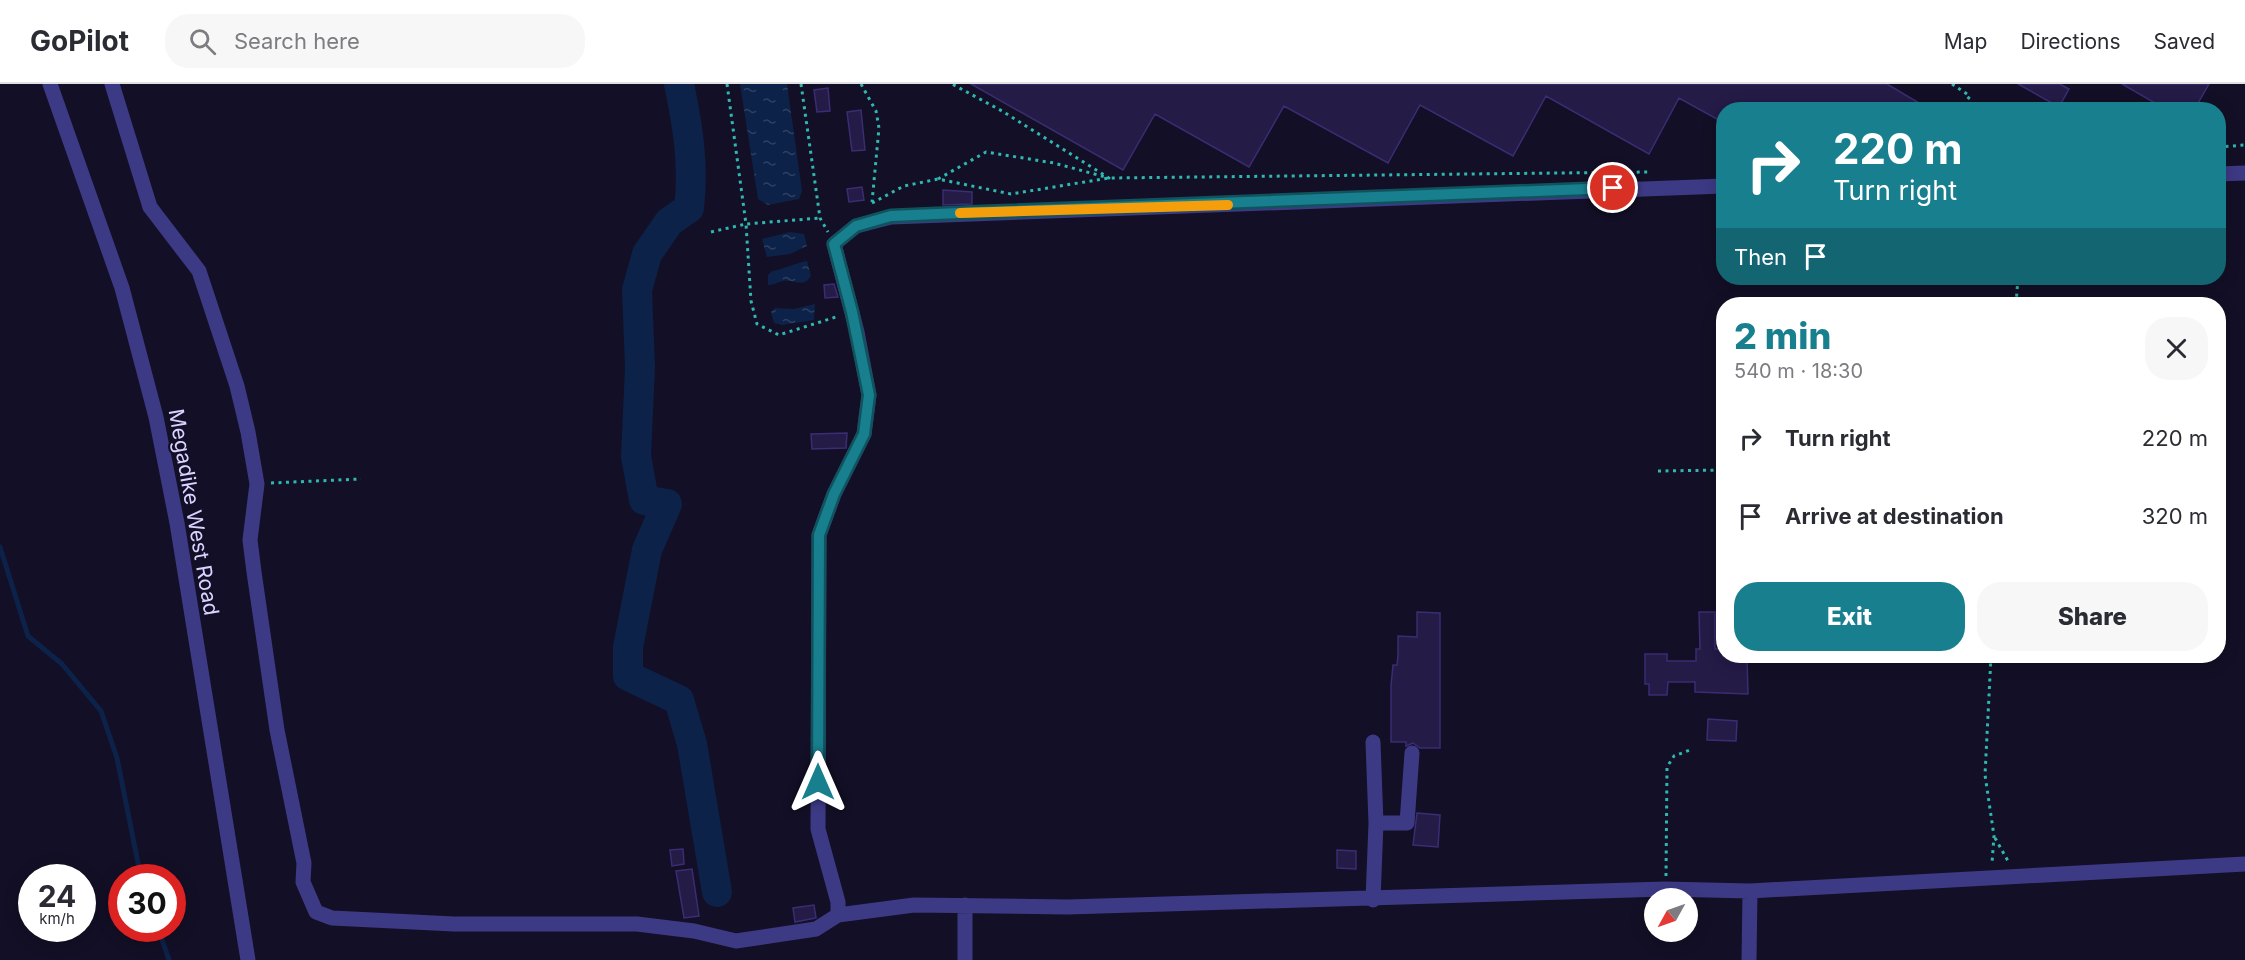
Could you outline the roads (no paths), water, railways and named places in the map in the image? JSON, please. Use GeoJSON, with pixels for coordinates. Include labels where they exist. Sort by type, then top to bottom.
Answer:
{"type":"FeatureCollection","features":[{"type":"Feature","properties":{"kind":"street","name":"Megadike West Road"},"geometry":{"type":"LineString","coordinates":[[50,84],[122,288],[156,417],[177,523],[248,960]]}},
{"type":"Feature","properties":{"kind":"street"},"geometry":{"type":"LineString","coordinates":[[111,84],[150,207],[199,271],[237,386],[257,484],[250,540],[254,573],[278,730],[304,863],[303,882],[316,912],[332,918],[444,924],[577,926],[637,924],[694,930],[736,941],[816,929],[838,915],[914,905],[1068,907],[1373,900],[1665,889],[1750,891],[2245,864]]}},
{"type":"Feature","properties":{"kind":"street"},"geometry":{"type":"LineString","coordinates":[[2226,174],[2245,173]]}},
{"type":"Feature","properties":{"kind":"street"},"geometry":{"type":"LineString","coordinates":[[838,915],[838,902],[818,828],[819,535],[834,494],[864,434],[869,395],[852,312],[834,244],[856,226],[891,216],[1716,186]]}},
{"type":"Feature","properties":{"kind":"street"},"geometry":{"type":"LineString","coordinates":[[1373,742],[1376,823],[1373,900]]}},
{"type":"Feature","properties":{"kind":"street"},"geometry":{"type":"LineString","coordinates":[[1376,823],[1407,823],[1413,753]]}},
{"type":"Feature","properties":{"kind":"street"},"geometry":{"type":"LineString","coordinates":[[1749,960],[1750,891]]}},
{"type":"Feature","properties":{"kind":"street"},"geometry":{"type":"LineString","coordinates":[[965,905],[965,960]]}},
{"type":"Feature","properties":{"kind":"water"},"geometry":{"type":"Polygon","coordinates":[[[740,84],[787,84],[802,191],[799,199],[768,205],[758,199],[740,84]]]}},
{"type":"Feature","properties":{"kind":"water"},"geometry":{"type":"Polygon","coordinates":[[[790,232],[804,234],[807,246],[790,254],[767,257],[762,239],[790,232]]]}},
{"type":"Feature","properties":{"kind":"water"},"geometry":{"type":"Polygon","coordinates":[[[807,261],[811,276],[805,282],[783,281],[768,285],[768,275],[772,271],[807,261]]]}},
{"type":"Feature","properties":{"kind":"water"},"geometry":{"type":"Polygon","coordinates":[[[815,304],[814,320],[782,325],[774,323],[771,312],[775,308],[794,309],[815,304]]]}},
{"type":"Feature","properties":{"kind":"waterway"},"geometry":{"type":"LineString","coordinates":[[679,84],[689,146],[691,177],[689,208],[669,222],[647,254],[637,290],[640,367],[636,456],[644,500],[667,504],[647,550],[628,647],[628,676],[679,700],[692,744],[717,892]]}},
{"type":"Feature","properties":{"kind":"waterway"},"geometry":{"type":"LineString","coordinates":[[0,547],[28,636],[62,664],[101,711],[117,758],[138,864]]}},
{"type":"Feature","properties":{"kind":"waterway"},"geometry":{"type":"LineString","coordinates":[[163,942],[169,960]]}}]}
